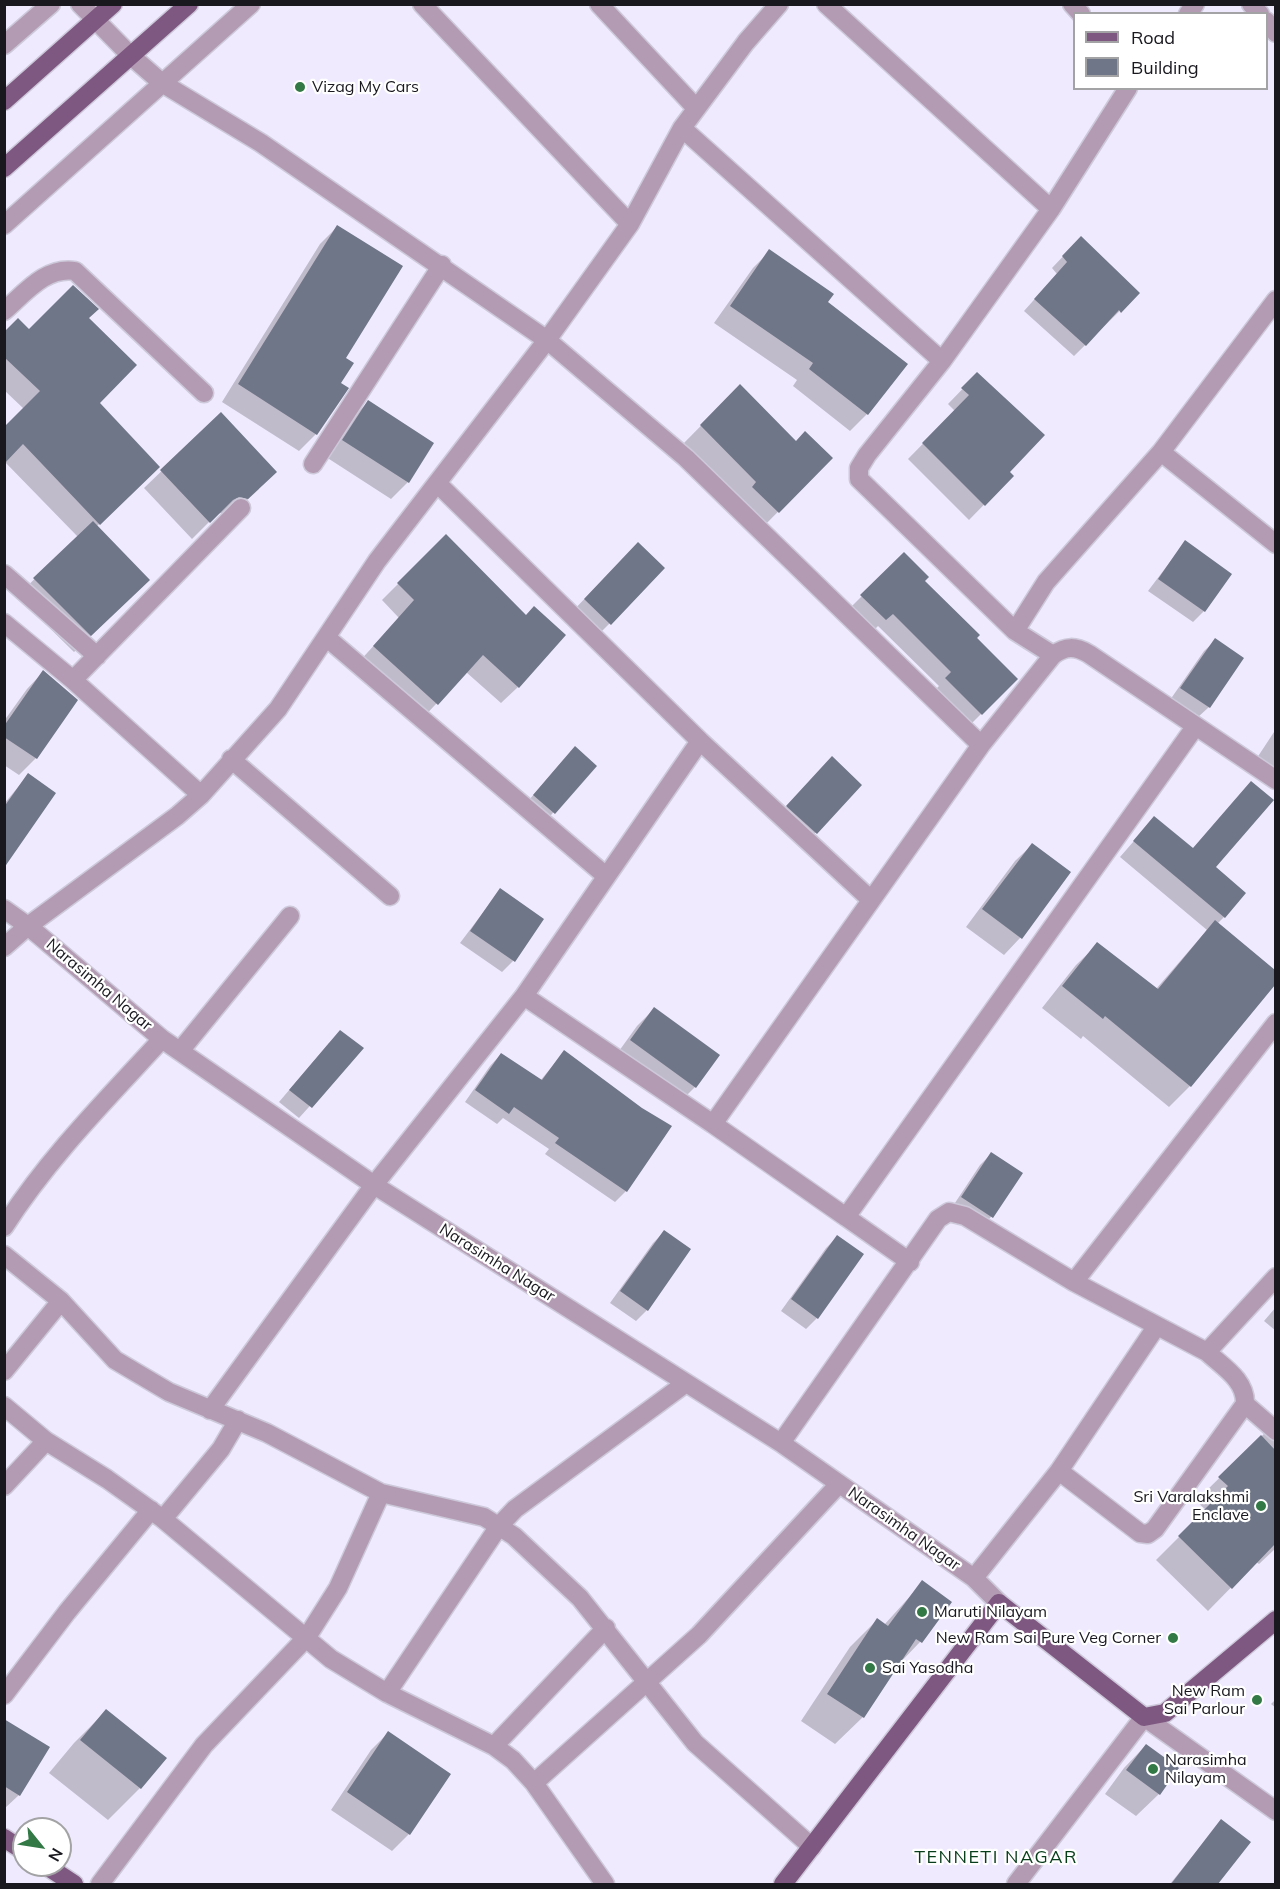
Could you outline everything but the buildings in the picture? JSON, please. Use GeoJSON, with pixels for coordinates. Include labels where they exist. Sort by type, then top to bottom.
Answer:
{"type":"FeatureCollection","features":[{"type":"Feature","properties":{"kind":"main road"},"geometry":{"type":"LineString","coordinates":[[4,101],[113,4]]}},
{"type":"Feature","properties":{"kind":"main road"},"geometry":{"type":"LineString","coordinates":[[4,168],[189,4]]}},
{"type":"Feature","properties":{"kind":"main road"},"geometry":{"type":"LineString","coordinates":[[783,1884],[999,1603],[1143,1717],[1165,1713],[1275,1620]]}},
{"type":"Feature","properties":{"kind":"street"},"geometry":{"type":"LineString","coordinates":[[4,45],[51,4]]}},
{"type":"Feature","properties":{"kind":"street"},"geometry":{"type":"LineString","coordinates":[[80,4],[130,55],[162,83],[261,143],[442,265],[547,340],[686,458],[981,745]]}},
{"type":"Feature","properties":{"kind":"street"},"geometry":{"type":"LineString","coordinates":[[4,225],[251,4]]}},
{"type":"Feature","properties":{"kind":"street"},"geometry":{"type":"LineString","coordinates":[[422,4],[630,225]]}},
{"type":"Feature","properties":{"kind":"street"},"geometry":{"type":"LineString","coordinates":[[599,4],[696,108]]}},
{"type":"Feature","properties":{"kind":"street"},"geometry":{"type":"LineString","coordinates":[[4,947],[28,926],[177,816],[201,795],[231,759],[278,710],[376,561],[547,340],[630,225],[682,128],[696,108],[746,42],[779,4]]}},
{"type":"Feature","properties":{"kind":"street"},"geometry":{"type":"LineString","coordinates":[[826,4],[1051,208]]}},
{"type":"Feature","properties":{"kind":"street"},"geometry":{"type":"LineString","coordinates":[[1053,655],[1015,631],[860,479],[859,468],[942,360],[1051,208],[1127,90]]}},
{"type":"Feature","properties":{"kind":"street"},"geometry":{"type":"LineString","coordinates":[[682,128],[942,360]]}},
{"type":"Feature","properties":{"kind":"street"},"geometry":{"type":"LineString","coordinates":[[314,464],[442,265]]}},
{"type":"Feature","properties":{"kind":"street"},"geometry":{"type":"LineString","coordinates":[[4,311],[50,273],[63,269],[75,271],[204,393]]}},
{"type":"Feature","properties":{"kind":"street"},"geometry":{"type":"LineString","coordinates":[[1015,631],[1046,582],[1161,452],[1274,305]]}},
{"type":"Feature","properties":{"kind":"street"},"geometry":{"type":"LineString","coordinates":[[1161,452],[1275,544]]}},
{"type":"Feature","properties":{"kind":"street"},"geometry":{"type":"LineString","coordinates":[[437,483],[700,741],[870,899]]}},
{"type":"Feature","properties":{"kind":"street"},"geometry":{"type":"LineString","coordinates":[[73,680],[241,508]]}},
{"type":"Feature","properties":{"kind":"street"},"geometry":{"type":"LineString","coordinates":[[4,574],[97,656]]}},
{"type":"Feature","properties":{"kind":"street"},"geometry":{"type":"LineString","coordinates":[[4,623],[73,680],[201,795]]}},
{"type":"Feature","properties":{"kind":"street"},"geometry":{"type":"LineString","coordinates":[[326,637],[606,876]]}},
{"type":"Feature","properties":{"kind":"street"},"geometry":{"type":"LineString","coordinates":[[713,1124],[981,745],[1053,655],[1065,647],[1079,648],[1275,780]]}},
{"type":"Feature","properties":{"kind":"street"},"geometry":{"type":"LineString","coordinates":[[846,1217],[1195,728]]}},
{"type":"Feature","properties":{"kind":"street"},"geometry":{"type":"LineString","coordinates":[[210,1410],[374,1185],[524,996],[700,741]]}},
{"type":"Feature","properties":{"kind":"street"},"geometry":{"type":"LineString","coordinates":[[231,759],[390,896]]}},
{"type":"Feature","properties":{"kind":"street","name":"Narasimha Nagar"},"geometry":{"type":"LineString","coordinates":[[4,909],[28,926],[162,1039],[374,1185],[781,1443],[974,1578],[999,1603]]}},
{"type":"Feature","properties":{"kind":"street"},"geometry":{"type":"LineString","coordinates":[[180,1051],[290,916]]}},
{"type":"Feature","properties":{"kind":"street"},"geometry":{"type":"LineString","coordinates":[[524,996],[713,1124],[910,1262]]}},
{"type":"Feature","properties":{"kind":"street"},"geometry":{"type":"LineString","coordinates":[[1074,1282],[1275,1023]]}},
{"type":"Feature","properties":{"kind":"street"},"geometry":{"type":"LineString","coordinates":[[4,1227],[23,1198],[76,1134],[162,1039]]}},
{"type":"Feature","properties":{"kind":"street"},"geometry":{"type":"LineString","coordinates":[[781,1443],[938,1219],[949,1212],[964,1216],[1074,1282],[1207,1352],[1238,1380],[1245,1394],[1245,1404],[1161,1521],[1148,1534],[1140,1533],[1059,1472]]}},
{"type":"Feature","properties":{"kind":"street"},"geometry":{"type":"LineString","coordinates":[[4,1255],[61,1301],[115,1360],[168,1392],[238,1420],[381,1493],[484,1517],[499,1526],[544,1563],[580,1598],[695,1743],[812,1847]]}},
{"type":"Feature","properties":{"kind":"street"},"geometry":{"type":"LineString","coordinates":[[1207,1352],[1275,1277]]}},
{"type":"Feature","properties":{"kind":"street"},"geometry":{"type":"LineString","coordinates":[[4,1371],[61,1301]]}},
{"type":"Feature","properties":{"kind":"street"},"geometry":{"type":"LineString","coordinates":[[974,1578],[1059,1472],[1156,1327]]}},
{"type":"Feature","properties":{"kind":"street"},"geometry":{"type":"LineString","coordinates":[[387,1693],[499,1526],[535,1493],[686,1383]]}},
{"type":"Feature","properties":{"kind":"street"},"geometry":{"type":"LineString","coordinates":[[1245,1404],[1275,1431]]}},
{"type":"Feature","properties":{"kind":"street"},"geometry":{"type":"LineString","coordinates":[[4,1406],[46,1442],[107,1479],[157,1515],[331,1659],[387,1693],[494,1746],[513,1760],[534,1783],[596,1881]]}},
{"type":"Feature","properties":{"kind":"street"},"geometry":{"type":"LineString","coordinates":[[4,1695],[67,1612],[221,1449],[238,1420]]}},
{"type":"Feature","properties":{"kind":"street"},"geometry":{"type":"LineString","coordinates":[[4,1486],[46,1442]]}},
{"type":"Feature","properties":{"kind":"street"},"geometry":{"type":"LineString","coordinates":[[534,1783],[699,1635],[839,1484]]}},
{"type":"Feature","properties":{"kind":"street"},"geometry":{"type":"LineString","coordinates":[[100,1884],[204,1745],[307,1637],[338,1588],[381,1493]]}},
{"type":"Feature","properties":{"kind":"street"},"geometry":{"type":"LineString","coordinates":[[494,1746],[606,1628]]}},
{"type":"Feature","properties":{"kind":"street"},"geometry":{"type":"LineString","coordinates":[[1016,1884],[1143,1717],[1275,1811]]}},
{"type":"Feature","properties":{"kind":"place","name":"Vizag My Cars"},"geometry":{"type":"Point","coordinates":[300,87]}},
{"type":"Feature","properties":{"kind":"place","name":"Sri Varalakshmi Enclave"},"geometry":{"type":"Point","coordinates":[1261,1506]}},
{"type":"Feature","properties":{"kind":"place","name":"Maruti Nilayam"},"geometry":{"type":"Point","coordinates":[922,1612]}},
{"type":"Feature","properties":{"kind":"place","name":"New Ram Sai Pure Veg Corner"},"geometry":{"type":"Point","coordinates":[1173,1638]}},
{"type":"Feature","properties":{"kind":"place","name":"Sai Yasodha"},"geometry":{"type":"Point","coordinates":[870,1668]}},
{"type":"Feature","properties":{"kind":"place","name":"New Ram Sai Parlour"},"geometry":{"type":"Point","coordinates":[1257,1700]}},
{"type":"Feature","properties":{"kind":"place","name":"Narasimha Nilayam"},"geometry":{"type":"Point","coordinates":[1153,1769]}},
{"type":"Feature","properties":{"kind":"district","name":"TENNETI NAGAR"},"geometry":{"type":"Point","coordinates":[996,1858]}}]}
